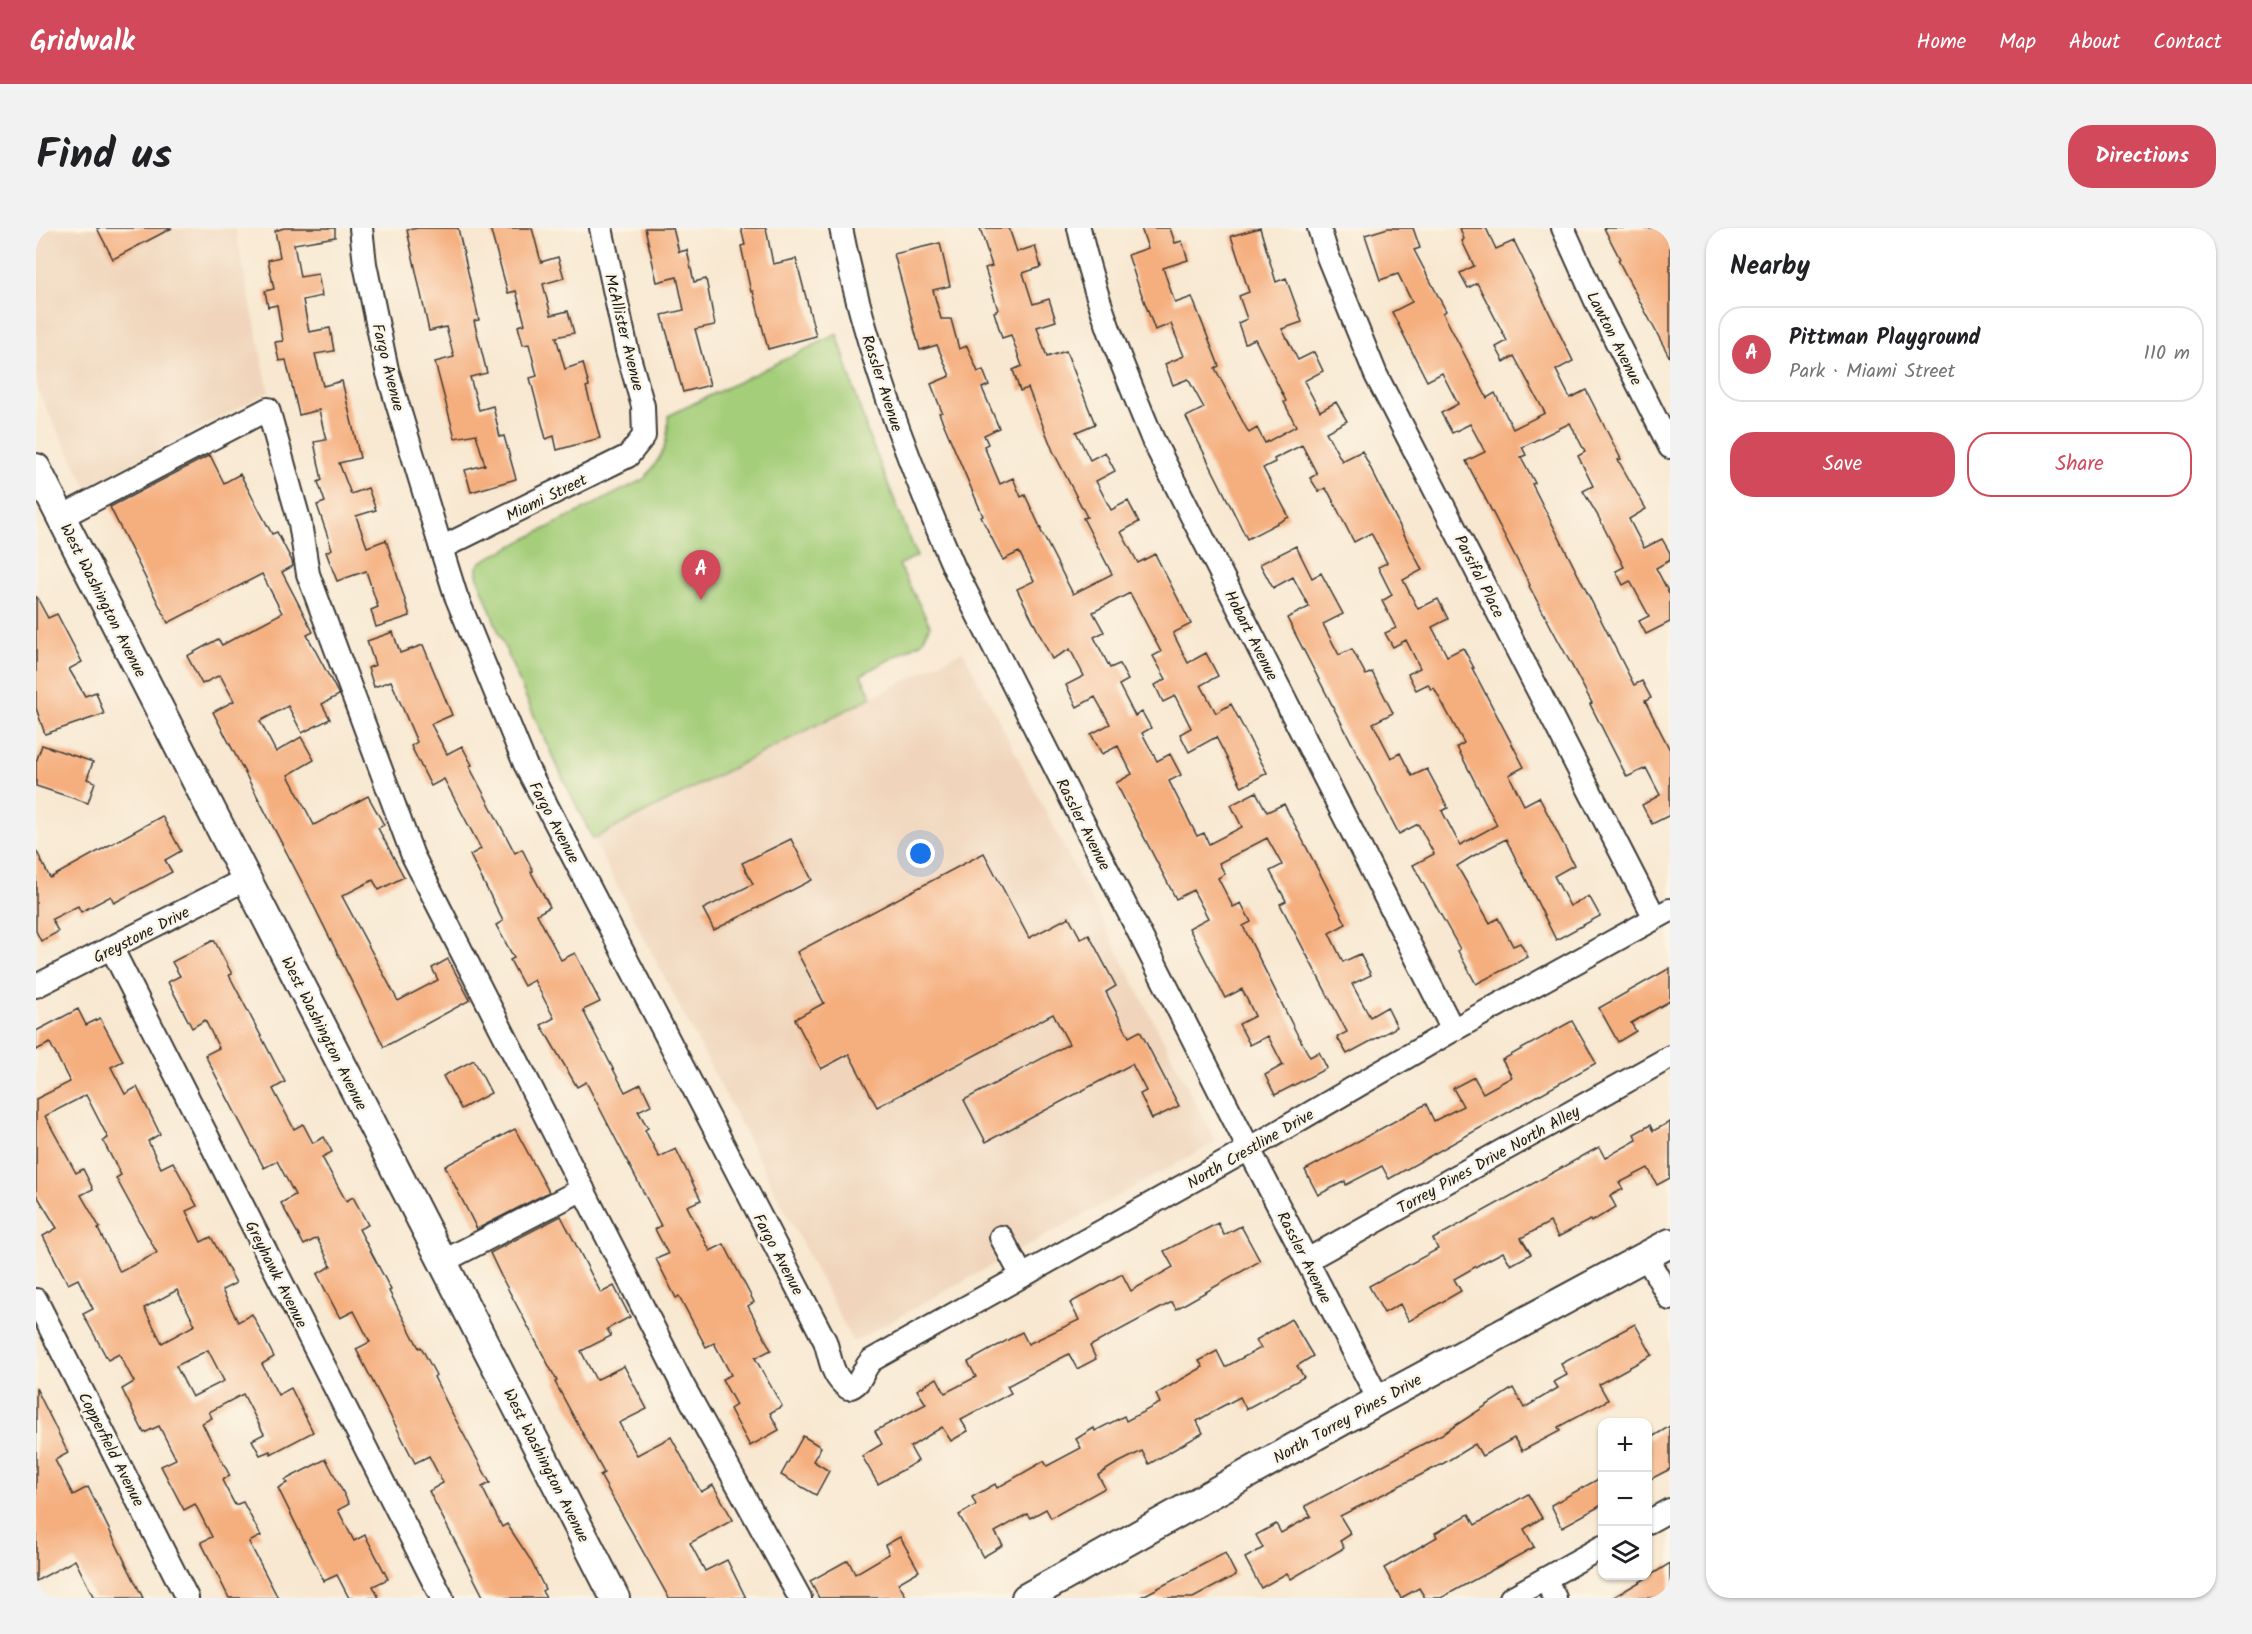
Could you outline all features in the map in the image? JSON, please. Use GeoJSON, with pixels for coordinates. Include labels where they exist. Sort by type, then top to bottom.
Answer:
{"type":"FeatureCollection","features":[{"type":"Feature","properties":{"kind":"main road","name":"West Washington Avenue"},"geometry":{"type":"LineString","coordinates":[[36,468],[615,1598]]}},
{"type":"Feature","properties":{"kind":"main road","name":"North Torrey Pines Drive"},"geometry":{"type":"LineString","coordinates":[[1026,1598],[1379,1400],[1658,1249]]}},
{"type":"Feature","properties":{"kind":"street","name":"Fargo Avenue"},"geometry":{"type":"LineString","coordinates":[[361,228],[365,264],[387,370],[441,548],[456,596],[525,764],[825,1341],[831,1365],[839,1382]]}},
{"type":"Feature","properties":{"kind":"street","name":"McAllister Avenue"},"geometry":{"type":"LineString","coordinates":[[601,228],[627,350],[643,406],[644,436]]}},
{"type":"Feature","properties":{"kind":"street","name":"Rassler Avenue"},"geometry":{"type":"LineString","coordinates":[[841,228],[851,279],[891,411],[926,503],[955,570],[1379,1400]]}},
{"type":"Feature","properties":{"kind":"street","name":"Hobart Avenue"},"geometry":{"type":"LineString","coordinates":[[1079,228],[1086,260],[1116,350],[1153,440],[1453,1030]]}},
{"type":"Feature","properties":{"kind":"street","name":"Parsifal Place"},"geometry":{"type":"LineString","coordinates":[[1319,228],[1328,258],[1376,375],[1662,914]]}},
{"type":"Feature","properties":{"kind":"street","name":"Lawton Avenue"},"geometry":{"type":"LineString","coordinates":[[1563,228],[1595,299],[1670,447]]}},
{"type":"Feature","properties":{"kind":"street"},"geometry":{"type":"LineString","coordinates":[[61,517],[268,409],[300,523],[308,574],[413,856],[681,1382],[800,1598]]}},
{"type":"Feature","properties":{"kind":"street","name":"Miami Street"},"geometry":{"type":"LineString","coordinates":[[441,548],[628,456],[644,436]]}},
{"type":"Feature","properties":{"kind":"street","name":"Greystone Drive"},"geometry":{"type":"LineString","coordinates":[[36,986],[246,879]]}},
{"type":"Feature","properties":{"kind":"street","name":"North Crestline Drive"},"geometry":{"type":"LineString","coordinates":[[839,1382],[848,1388],[855,1386],[862,1379],[863,1370],[872,1360],[1662,914]]}},
{"type":"Feature","properties":{"kind":"street","name":"Greyhawk Avenue"},"geometry":{"type":"LineString","coordinates":[[112,949],[442,1598]]}},
{"type":"Feature","properties":{"kind":"street","name":"Torrey Pines Drive North Alley"},"geometry":{"type":"LineString","coordinates":[[1307,1260],[1670,1057]]}},
{"type":"Feature","properties":{"kind":"street"},"geometry":{"type":"LineString","coordinates":[[442,1262],[583,1189]]}},
{"type":"Feature","properties":{"kind":"street"},"geometry":{"type":"LineString","coordinates":[[1001,1237],[1022,1276]]}},
{"type":"Feature","properties":{"kind":"street"},"geometry":{"type":"LineString","coordinates":[[1658,1249],[1670,1299]]}},
{"type":"Feature","properties":{"kind":"street","name":"Copperfield Avenue"},"geometry":{"type":"LineString","coordinates":[[36,1300],[188,1598]]}},
{"type":"Feature","properties":{"kind":"street"},"geometry":{"type":"LineString","coordinates":[[1652,1519],[1670,1510]]}},
{"type":"Feature","properties":{"kind":"street"},"geometry":{"type":"LineString","coordinates":[[1511,1598],[1550,1588],[1598,1550]]}},
{"type":"Feature","properties":{"kind":"shaded area"},"geometry":{"type":"Polygon","coordinates":[[[36,228],[235,228],[269,392],[87,487],[36,388],[36,228]]]}},
{"type":"Feature","properties":{"kind":"shaded area"},"geometry":{"type":"Polygon","coordinates":[[[963,651],[1216,1142],[853,1342],[593,839],[963,651]]]}},
{"type":"Feature","properties":{"kind":"green space"},"geometry":{"type":"Polygon","coordinates":[[[837,334],[868,434],[917,556],[899,565],[930,625],[922,642],[861,675],[872,697],[593,839],[517,676],[477,575],[477,567],[482,561],[644,479],[666,443],[668,416],[837,334]]]}},
{"type":"Feature","properties":{"kind":"building"},"geometry":{"type":"Polygon","coordinates":[[[97,228],[172,228],[113,259],[97,228]]]}},
{"type":"Feature","properties":{"kind":"building"},"geometry":{"type":"Polygon","coordinates":[[[284,228],[335,228],[335,237],[294,244],[300,277],[318,274],[322,296],[303,300],[309,332],[330,328],[334,351],[315,354],[323,386],[342,381],[360,458],[339,463],[351,494],[368,488],[376,510],[356,516],[367,547],[386,540],[410,616],[376,627],[371,610],[378,607],[366,571],[337,581],[326,552],[332,549],[317,505],[325,502],[318,482],[322,480],[314,442],[326,440],[319,410],[299,415],[286,360],[279,361],[275,342],[283,341],[277,305],[268,307],[265,291],[274,289],[268,260],[280,257],[275,231],[284,228]]]}},
{"type":"Feature","properties":{"kind":"building"},"geometry":{"type":"Polygon","coordinates":[[[458,228],[479,320],[474,321],[487,373],[470,377],[479,410],[493,406],[500,437],[504,436],[516,479],[471,492],[465,470],[485,465],[476,434],[455,438],[435,362],[454,357],[446,327],[429,331],[407,230],[458,228]]]}},
{"type":"Feature","properties":{"kind":"building"},"geometry":{"type":"Polygon","coordinates":[[[490,228],[532,228],[541,262],[558,257],[564,278],[543,284],[551,315],[568,311],[574,333],[556,337],[565,369],[583,363],[589,386],[586,387],[600,438],[557,450],[554,436],[546,439],[530,378],[537,376],[529,344],[523,345],[518,326],[525,324],[516,291],[508,293],[490,228]]]}},
{"type":"Feature","properties":{"kind":"building"},"geometry":{"type":"Polygon","coordinates":[[[645,228],[673,228],[679,252],[687,250],[694,282],[706,279],[715,325],[695,329],[710,385],[683,392],[662,315],[684,310],[677,277],[657,282],[645,228]]]}},
{"type":"Feature","properties":{"kind":"building"},"geometry":{"type":"Polygon","coordinates":[[[741,228],[766,228],[773,264],[796,259],[816,336],[768,349],[753,291],[751,292],[741,246],[745,245],[741,228]]]}},
{"type":"Feature","properties":{"kind":"building"},"geometry":{"type":"Polygon","coordinates":[[[980,228],[1009,228],[1017,252],[1035,246],[1041,267],[1023,273],[1033,304],[1049,299],[1056,321],[1037,327],[1047,357],[1066,351],[1095,424],[1076,432],[1090,460],[1105,452],[1115,471],[1096,481],[1111,510],[1128,501],[1139,522],[1121,532],[1138,563],[1155,554],[1191,624],[1173,633],[1188,663],[1206,653],[1218,676],[1201,685],[1216,713],[1231,704],[1267,773],[1242,787],[1216,737],[1189,752],[1180,734],[1191,728],[1175,696],[1163,702],[1155,685],[1166,679],[1153,656],[1161,652],[1130,593],[1093,612],[1104,632],[1094,637],[1110,668],[1119,664],[1128,680],[1119,685],[1135,716],[1142,712],[1151,728],[1142,733],[1157,761],[1170,754],[1181,775],[1169,781],[1197,836],[1204,833],[1209,844],[1242,827],[1231,805],[1256,792],[1267,812],[1284,804],[1346,924],[1329,933],[1343,962],[1360,954],[1371,975],[1352,984],[1370,1017],[1387,1007],[1397,1027],[1347,1054],[1337,1037],[1347,1032],[1280,904],[1286,901],[1270,871],[1282,865],[1267,838],[1219,863],[1225,874],[1218,878],[1233,907],[1241,903],[1251,922],[1243,926],[1296,1032],[1310,1057],[1319,1052],[1327,1068],[1275,1095],[1265,1075],[1283,1065],[1268,1036],[1250,1045],[1239,1024],[1255,1016],[1242,989],[1225,998],[1189,928],[1208,918],[1193,890],[1176,899],[1116,783],[1132,774],[1118,746],[1102,754],[1091,734],[1110,724],[1095,697],[1077,707],[1066,685],[1084,676],[1070,649],[1052,659],[1017,589],[1034,581],[1019,552],[1003,560],[981,517],[983,516],[939,413],[942,412],[931,384],[950,376],[937,345],[920,350],[894,254],[940,243],[950,286],[933,290],[941,319],[951,319],[959,349],[967,346],[978,372],[983,370],[989,385],[982,388],[999,428],[984,435],[988,444],[984,446],[1000,484],[1013,478],[1021,497],[1025,495],[1073,594],[1112,574],[1083,518],[1087,517],[1053,451],[1028,388],[1020,391],[1013,370],[1022,366],[1011,335],[1002,338],[994,312],[998,310],[985,268],[992,266],[980,228]]]}},
{"type":"Feature","properties":{"kind":"building"},"geometry":{"type":"Polygon","coordinates":[[[1141,228],[1170,228],[1175,243],[1182,241],[1188,260],[1163,268],[1175,303],[1192,297],[1219,366],[1215,368],[1249,433],[1257,428],[1265,443],[1296,426],[1255,339],[1245,343],[1238,323],[1247,319],[1239,296],[1249,292],[1231,236],[1260,228],[1276,282],[1286,278],[1302,322],[1282,329],[1298,360],[1314,352],[1323,371],[1304,381],[1320,411],[1336,402],[1347,421],[1326,432],[1342,461],[1362,451],[1422,570],[1403,580],[1418,609],[1438,599],[1448,619],[1432,627],[1447,656],[1463,648],[1524,767],[1509,775],[1524,805],[1539,797],[1574,865],[1554,876],[1570,906],[1589,896],[1600,916],[1556,940],[1506,839],[1473,856],[1457,866],[1490,923],[1498,918],[1513,946],[1520,943],[1528,957],[1476,984],[1458,951],[1460,949],[1413,865],[1434,854],[1418,824],[1399,834],[1287,618],[1309,607],[1293,577],[1273,588],[1260,564],[1296,546],[1312,578],[1321,573],[1343,614],[1323,624],[1339,655],[1352,649],[1366,675],[1372,672],[1393,713],[1373,723],[1391,758],[1400,753],[1412,776],[1427,769],[1448,808],[1442,811],[1460,845],[1497,825],[1457,747],[1464,743],[1434,688],[1431,690],[1428,684],[1416,690],[1408,674],[1420,668],[1406,640],[1393,647],[1385,633],[1396,628],[1382,601],[1392,595],[1378,567],[1387,563],[1371,533],[1354,542],[1329,493],[1325,488],[1319,492],[1310,478],[1317,474],[1302,445],[1274,459],[1275,462],[1263,468],[1289,517],[1247,539],[1186,417],[1204,408],[1188,379],[1173,385],[1165,364],[1184,356],[1171,324],[1155,330],[1136,279],[1128,255],[1148,248],[1141,228]]]}},
{"type":"Feature","properties":{"kind":"building"},"geometry":{"type":"Polygon","coordinates":[[[1388,228],[1413,228],[1420,248],[1414,250],[1446,311],[1443,313],[1487,398],[1495,393],[1513,429],[1545,413],[1514,356],[1504,362],[1496,347],[1507,341],[1477,283],[1468,288],[1460,273],[1474,266],[1462,241],[1464,239],[1460,228],[1486,228],[1496,249],[1514,241],[1573,361],[1556,370],[1570,398],[1586,390],[1621,459],[1618,460],[1646,509],[1629,519],[1644,548],[1662,539],[1670,553],[1670,560],[1656,568],[1670,595],[1670,622],[1646,634],[1639,621],[1649,616],[1630,581],[1623,585],[1616,571],[1624,567],[1583,491],[1593,486],[1578,456],[1585,452],[1570,423],[1522,447],[1526,455],[1521,457],[1535,483],[1532,484],[1634,685],[1642,681],[1651,698],[1645,701],[1670,750],[1670,815],[1652,824],[1642,805],[1660,795],[1646,768],[1627,777],[1590,704],[1592,703],[1529,586],[1466,461],[1485,452],[1470,424],[1452,433],[1441,413],[1458,404],[1442,373],[1427,381],[1392,312],[1412,302],[1398,274],[1380,280],[1365,235],[1388,228]]]}},
{"type":"Feature","properties":{"kind":"building"},"geometry":{"type":"Polygon","coordinates":[[[1604,228],[1670,228],[1670,358],[1618,260],[1620,259],[1604,228]]]}},
{"type":"Feature","properties":{"kind":"building"},"geometry":{"type":"Polygon","coordinates":[[[210,455],[224,483],[240,474],[272,534],[277,532],[293,566],[282,572],[313,632],[307,635],[339,695],[322,704],[330,719],[302,733],[288,706],[260,721],[276,752],[301,737],[314,760],[288,775],[314,825],[368,796],[384,825],[378,828],[404,877],[379,890],[373,880],[342,896],[398,1001],[438,980],[432,968],[448,959],[470,1000],[384,1047],[302,882],[213,712],[234,701],[220,675],[202,684],[187,656],[218,639],[222,645],[282,613],[262,574],[168,623],[110,507],[210,455]]]}},
{"type":"Feature","properties":{"kind":"building"},"geometry":{"type":"Polygon","coordinates":[[[36,596],[48,618],[57,614],[82,662],[69,669],[85,696],[96,692],[104,714],[45,734],[36,708],[36,596]]]}},
{"type":"Feature","properties":{"kind":"building"},"geometry":{"type":"Polygon","coordinates":[[[393,632],[400,653],[423,645],[452,715],[431,724],[447,754],[462,746],[472,765],[469,766],[515,853],[522,849],[533,871],[531,872],[550,907],[537,914],[561,960],[575,953],[600,1002],[583,1010],[593,1030],[625,1092],[641,1084],[651,1105],[638,1111],[648,1128],[645,1130],[659,1157],[676,1149],[701,1200],[687,1206],[710,1251],[724,1244],[754,1302],[748,1306],[771,1350],[755,1358],[782,1406],[770,1413],[779,1430],[750,1446],[730,1409],[736,1405],[722,1379],[731,1375],[714,1343],[706,1347],[679,1296],[676,1298],[656,1259],[668,1254],[655,1229],[661,1226],[586,1082],[577,1087],[541,1025],[554,1018],[534,980],[524,986],[510,960],[514,958],[496,925],[503,921],[470,855],[481,849],[444,779],[431,786],[411,746],[417,742],[391,681],[374,687],[368,668],[375,665],[367,641],[393,632]]]}},
{"type":"Feature","properties":{"kind":"building"},"geometry":{"type":"Polygon","coordinates":[[[42,745],[93,762],[87,779],[95,782],[88,803],[36,786],[36,762],[42,745]]]}},
{"type":"Feature","properties":{"kind":"building"},"geometry":{"type":"Polygon","coordinates":[[[162,816],[181,851],[165,860],[172,872],[114,903],[111,896],[81,912],[78,906],[52,919],[58,932],[41,941],[36,931],[36,850],[50,878],[162,816]]]}},
{"type":"Feature","properties":{"kind":"building"},"geometry":{"type":"Polygon","coordinates":[[[791,839],[812,880],[714,930],[703,909],[753,884],[742,863],[791,839]]]}},
{"type":"Feature","properties":{"kind":"building"},"geometry":{"type":"Polygon","coordinates":[[[984,853],[1029,938],[1069,917],[1081,939],[1089,935],[1116,986],[1106,992],[1129,1037],[1140,1031],[1179,1106],[1152,1119],[1140,1094],[1146,1091],[1132,1064],[986,1142],[964,1100],[1069,1044],[1053,1014],[877,1107],[849,1054],[821,1069],[795,1019],[824,1003],[797,952],[984,853]]]}},
{"type":"Feature","properties":{"kind":"building"},"geometry":{"type":"Polygon","coordinates":[[[214,940],[232,974],[229,975],[285,1082],[273,1089],[294,1129],[303,1124],[313,1143],[324,1137],[332,1152],[322,1157],[346,1201],[353,1197],[368,1225],[359,1229],[490,1483],[482,1487],[502,1527],[507,1524],[530,1559],[545,1589],[542,1591],[546,1598],[484,1598],[429,1491],[443,1483],[429,1456],[415,1463],[356,1349],[370,1342],[354,1311],[340,1318],[317,1274],[331,1266],[317,1238],[304,1245],[281,1203],[295,1195],[277,1161],[264,1168],[205,1055],[219,1048],[205,1020],[192,1028],[168,982],[180,976],[172,962],[214,940]]]}},
{"type":"Feature","properties":{"kind":"building"},"geometry":{"type":"Polygon","coordinates":[[[1670,968],[1670,1001],[1631,1023],[1636,1031],[1618,1042],[1599,1008],[1670,968]]]}},
{"type":"Feature","properties":{"kind":"building"},"geometry":{"type":"Polygon","coordinates":[[[78,1009],[86,1025],[100,1018],[123,1061],[111,1067],[125,1094],[137,1087],[160,1134],[148,1141],[161,1168],[173,1162],[197,1206],[186,1211],[201,1242],[211,1237],[236,1283],[222,1290],[238,1322],[252,1314],[274,1357],[262,1364],[278,1395],[291,1388],[313,1432],[271,1454],[270,1451],[260,1455],[252,1440],[264,1434],[243,1394],[209,1412],[212,1418],[202,1423],[230,1476],[222,1480],[235,1505],[243,1502],[261,1536],[249,1542],[278,1598],[229,1598],[201,1542],[212,1537],[195,1504],[184,1510],[161,1466],[176,1459],[159,1426],[144,1433],[122,1389],[134,1382],[119,1354],[108,1360],[83,1314],[93,1309],[78,1279],[68,1284],[43,1236],[57,1228],[36,1194],[36,1099],[70,1082],[50,1043],[36,1050],[36,1031],[78,1009]],[[86,1095],[45,1116],[76,1173],[83,1169],[93,1189],[81,1195],[100,1228],[98,1229],[120,1272],[157,1253],[116,1178],[121,1175],[103,1141],[108,1138],[86,1095]],[[177,1290],[144,1308],[162,1343],[195,1325],[177,1290]],[[208,1350],[176,1366],[192,1397],[224,1381],[208,1350]]]}},
{"type":"Feature","properties":{"kind":"building"},"geometry":{"type":"Polygon","coordinates":[[[1572,1021],[1596,1063],[1389,1179],[1382,1166],[1346,1185],[1345,1181],[1318,1195],[1305,1170],[1426,1104],[1434,1121],[1463,1106],[1453,1088],[1474,1077],[1483,1093],[1512,1077],[1502,1060],[1572,1021]]]}},
{"type":"Feature","properties":{"kind":"building"},"geometry":{"type":"Polygon","coordinates":[[[474,1060],[491,1093],[461,1109],[443,1076],[474,1060]]]}},
{"type":"Feature","properties":{"kind":"building"},"geometry":{"type":"Polygon","coordinates":[[[1670,1122],[1670,1178],[1657,1185],[1648,1168],[1619,1183],[1623,1189],[1610,1196],[1616,1207],[1591,1222],[1590,1220],[1558,1237],[1550,1222],[1521,1238],[1531,1254],[1511,1265],[1503,1252],[1482,1263],[1454,1279],[1461,1291],[1409,1321],[1400,1304],[1384,1313],[1369,1286],[1438,1249],[1433,1239],[1599,1147],[1605,1158],[1637,1140],[1634,1134],[1650,1125],[1653,1131],[1670,1122]]]}},
{"type":"Feature","properties":{"kind":"building"},"geometry":{"type":"Polygon","coordinates":[[[515,1129],[549,1192],[477,1229],[445,1166],[515,1129]]]}},
{"type":"Feature","properties":{"kind":"building"},"geometry":{"type":"Polygon","coordinates":[[[561,1216],[601,1293],[614,1286],[630,1317],[607,1329],[611,1336],[581,1351],[596,1380],[624,1366],[647,1409],[619,1423],[637,1455],[671,1437],[701,1492],[713,1485],[733,1520],[690,1543],[705,1571],[727,1560],[746,1598],[669,1598],[600,1475],[604,1473],[501,1276],[490,1253],[561,1216]]]}},
{"type":"Feature","properties":{"kind":"building"},"geometry":{"type":"Polygon","coordinates":[[[1218,1223],[1224,1235],[1241,1226],[1260,1261],[1176,1309],[1172,1302],[1090,1346],[1096,1359],[1077,1369],[1069,1354],[1007,1386],[1011,1393],[961,1420],[968,1431],[951,1441],[942,1427],[910,1447],[918,1461],[878,1484],[862,1456],[882,1444],[875,1431],[926,1404],[917,1390],[937,1378],[945,1393],[976,1377],[968,1362],[1022,1332],[1028,1344],[1079,1320],[1070,1303],[1122,1274],[1131,1291],[1173,1267],[1164,1251],[1218,1223]]]}},
{"type":"Feature","properties":{"kind":"building"},"geometry":{"type":"Polygon","coordinates":[[[1291,1319],[1313,1356],[1297,1366],[1304,1377],[1246,1409],[1240,1397],[1219,1408],[1197,1421],[1203,1433],[1149,1464],[1142,1451],[1114,1465],[1098,1475],[1105,1488],[1051,1518],[1046,1509],[1030,1518],[1027,1514],[995,1532],[1003,1545],[983,1557],[959,1515],[976,1505],[972,1497],[995,1484],[997,1488],[1044,1461],[1047,1466],[1081,1448],[1076,1439],[1094,1428],[1095,1431],[1124,1416],[1126,1421],[1160,1403],[1156,1394],[1203,1367],[1199,1361],[1217,1351],[1225,1367],[1261,1348],[1256,1340],[1291,1319]]]}},
{"type":"Feature","properties":{"kind":"building"},"geometry":{"type":"Polygon","coordinates":[[[1635,1324],[1652,1355],[1599,1384],[1608,1400],[1558,1427],[1560,1431],[1522,1451],[1514,1438],[1482,1456],[1475,1444],[1444,1463],[1340,1516],[1351,1534],[1340,1541],[1344,1548],[1291,1579],[1287,1573],[1261,1588],[1245,1558],[1263,1548],[1256,1535],[1276,1524],[1281,1533],[1311,1516],[1305,1506],[1444,1433],[1513,1388],[1524,1408],[1558,1388],[1554,1382],[1567,1375],[1561,1364],[1635,1324]]]}},
{"type":"Feature","properties":{"kind":"building"},"geometry":{"type":"Polygon","coordinates":[[[36,1388],[68,1453],[55,1460],[73,1495],[88,1487],[143,1598],[94,1598],[75,1560],[36,1581],[36,1388]]]}},
{"type":"Feature","properties":{"kind":"building"},"geometry":{"type":"Polygon","coordinates":[[[1670,1426],[1670,1469],[1652,1478],[1652,1472],[1652,1437],[1670,1426]]]}},
{"type":"Feature","properties":{"kind":"building"},"geometry":{"type":"Polygon","coordinates":[[[803,1436],[821,1447],[813,1461],[829,1471],[816,1495],[781,1475],[803,1436]]]}},
{"type":"Feature","properties":{"kind":"building"},"geometry":{"type":"Polygon","coordinates":[[[326,1459],[349,1504],[338,1510],[354,1541],[365,1535],[388,1579],[373,1586],[379,1598],[349,1598],[337,1575],[324,1581],[278,1488],[287,1483],[285,1480],[326,1459]]]}},
{"type":"Feature","properties":{"kind":"building"},"geometry":{"type":"Polygon","coordinates":[[[1598,1479],[1598,1507],[1562,1527],[1551,1505],[1598,1479]]]}},
{"type":"Feature","properties":{"kind":"building"},"geometry":{"type":"Polygon","coordinates":[[[1528,1494],[1542,1518],[1524,1529],[1534,1547],[1441,1598],[1425,1598],[1419,1588],[1401,1598],[1384,1568],[1437,1537],[1435,1533],[1469,1514],[1475,1525],[1528,1494]]]}},
{"type":"Feature","properties":{"kind":"building"},"geometry":{"type":"Polygon","coordinates":[[[900,1537],[919,1571],[898,1583],[907,1598],[819,1598],[810,1581],[848,1560],[855,1574],[889,1554],[885,1545],[900,1537]]]}},
{"type":"Feature","properties":{"kind":"building"},"geometry":{"type":"Polygon","coordinates":[[[1225,1553],[1236,1575],[1193,1598],[1139,1598],[1225,1553]]]}},
{"type":"Feature","properties":{"kind":"building"},"geometry":{"type":"Polygon","coordinates":[[[1670,1563],[1670,1598],[1612,1598],[1643,1580],[1652,1580],[1652,1574],[1670,1563]]]}},
{"type":"Feature","properties":{"kind":"place","name":"Pittman Playground"},"geometry":{"type":"Point","coordinates":[701,600]}}]}
